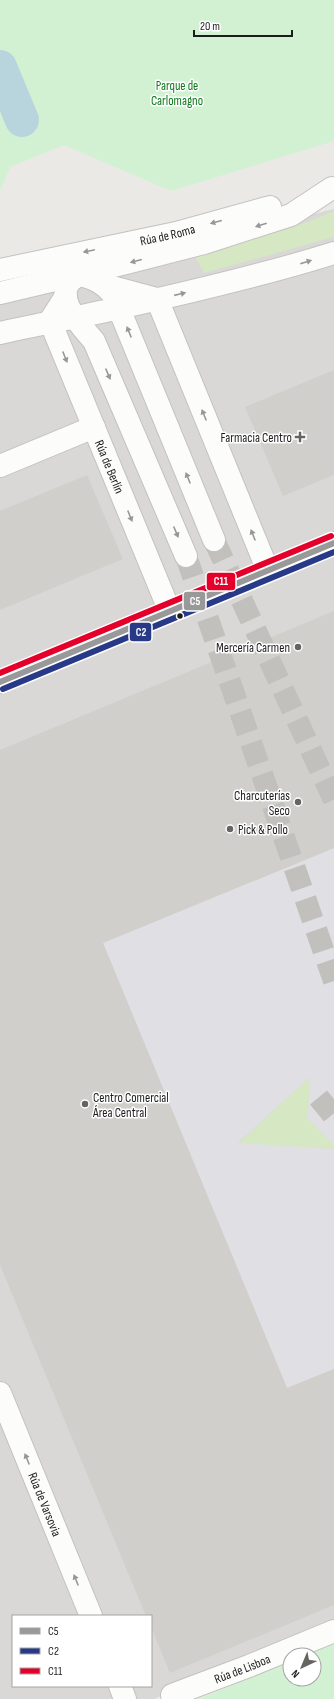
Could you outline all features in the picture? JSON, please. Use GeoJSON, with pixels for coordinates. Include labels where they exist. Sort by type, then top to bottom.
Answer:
{"type":"FeatureCollection","features":[{"type":"Feature","properties":{"kind":"street","name":"Rúa de Roma"},"geometry":{"type":"LineString","coordinates":[[0,270],[176,233],[296,200],[333,187]]}},
{"type":"Feature","properties":{"kind":"street","name":"Rúa de Roma"},"geometry":{"type":"LineString","coordinates":[[0,293],[79,275],[204,243],[290,216],[333,187]]}},
{"type":"Feature","properties":{"kind":"street"},"geometry":{"type":"LineString","coordinates":[[0,333],[157,299],[295,265],[334,253]]}},
{"type":"Feature","properties":{"kind":"street"},"geometry":{"type":"LineString","coordinates":[[50,321],[66,296],[69,283],[79,275],[92,278],[105,285],[157,299]]}},
{"type":"Feature","properties":{"kind":"street"},"geometry":{"type":"LineString","coordinates":[[105,285],[113,294],[119,308],[214,540]]}},
{"type":"Feature","properties":{"kind":"street"},"geometry":{"type":"LineString","coordinates":[[66,296],[74,317],[94,341],[186,556]]}},
{"type":"Feature","properties":{"kind":"street"},"geometry":{"type":"LineString","coordinates":[[157,299],[268,571]]}},
{"type":"Feature","properties":{"kind":"street","name":"Rúa de Berlín"},"geometry":{"type":"LineString","coordinates":[[50,321],[170,612]]}},
{"type":"Feature","properties":{"kind":"street"},"geometry":{"type":"LineString","coordinates":[[0,466],[94,427]]}},
{"type":"Feature","properties":{"kind":"street"},"geometry":{"type":"LineString","coordinates":[[0,682],[334,544]]}},
{"type":"Feature","properties":{"kind":"street","name":"Rúa de Varsovia"},"geometry":{"type":"LineString","coordinates":[[0,1392],[91,1615]]}},
{"type":"Feature","properties":{"kind":"street","name":"Rúa de Lisboa"},"geometry":{"type":"LineString","coordinates":[[172,1695],[249,1666],[334,1631]]}},
{"type":"Feature","properties":{"kind":"street"},"geometry":{"type":"LineString","coordinates":[[120,1687],[125,1699]]}},
{"type":"Feature","properties":{"kind":"shaded area"},"geometry":{"type":"Polygon","coordinates":[[[334,209],[334,1621],[154,1699],[0,1699],[0,291],[334,209]]]}},
{"type":"Feature","properties":{"kind":"shaded area"},"geometry":{"type":"Polygon","coordinates":[[[334,848],[334,1145],[308,1119],[310,1077],[238,1143],[334,1149],[334,1369],[287,1388],[103,943],[334,848]]]}},
{"type":"Feature","properties":{"kind":"green space","name":"Parque de Carlomagno"},"geometry":{"type":"Polygon","coordinates":[[[0,0],[334,0],[334,141],[171,191],[64,145],[10,167],[0,191],[0,0]]]}},
{"type":"Feature","properties":{"kind":"green space"},"geometry":{"type":"Polygon","coordinates":[[[334,211],[334,237],[204,273],[195,256],[283,230],[334,211]]]}},
{"type":"Feature","properties":{"kind":"green space"},"geometry":{"type":"Polygon","coordinates":[[[310,1077],[308,1119],[334,1145],[334,1149],[238,1144],[310,1077]]]}},
{"type":"Feature","properties":{"kind":"green space"},"geometry":{"type":"Polygon","coordinates":[[[334,1642],[334,1699],[199,1699],[282,1664],[282,1687],[322,1687],[322,1647],[334,1642]]]}},
{"type":"Feature","properties":{"kind":"building"},"geometry":{"type":"Polygon","coordinates":[[[334,370],[334,475],[283,496],[245,407],[334,370]]]}},
{"type":"Feature","properties":{"kind":"building"},"geometry":{"type":"Polygon","coordinates":[[[87,475],[123,559],[0,610],[0,511],[87,475]]]}},
{"type":"Feature","properties":{"kind":"building","name":"Centro Comercial Área Central"},"geometry":{"type":"Polygon","coordinates":[[[334,611],[334,848],[103,943],[287,1388],[334,1369],[334,1605],[170,1673],[152,1629],[152,1615],[146,1615],[0,1265],[0,750],[334,611]]]}},
{"type":"Feature","properties":{"kind":"waterway"},"geometry":{"type":"LineString","coordinates":[[0,67],[22,120]]}},
{"type":"Feature","properties":{"kind":"tunnel"},"geometry":{"type":"LineString","coordinates":[[214,540],[334,800]]}},
{"type":"Feature","properties":{"kind":"tunnel"},"geometry":{"type":"LineString","coordinates":[[186,556],[334,981]]}},
{"type":"Feature","properties":{"kind":"tunnel"},"geometry":{"type":"LineString","coordinates":[[317,1113],[334,1099]]}},
{"type":"Feature","properties":{"kind":"transit line","name":"C11"},"geometry":{"type":"LineString","coordinates":[[0,673],[331,536]]}},
{"type":"Feature","properties":{"kind":"transit line","name":"C5"},"geometry":{"type":"LineString","coordinates":[[0,682],[334,543]]}},
{"type":"Feature","properties":{"kind":"transit line","name":"C2"},"geometry":{"type":"LineString","coordinates":[[3,689],[334,552]]}},
{"type":"Feature","properties":{"kind":"place","name":"Farmacia Centro"},"geometry":{"type":"Point","coordinates":[300,437]}},
{"type":"Feature","properties":{"kind":"place","name":"Mercería Carmen"},"geometry":{"type":"Point","coordinates":[298,647]}},
{"type":"Feature","properties":{"kind":"place","name":"Charcuterías Seco"},"geometry":{"type":"Point","coordinates":[298,802]}},
{"type":"Feature","properties":{"kind":"place","name":"Pick & Pollo"},"geometry":{"type":"Point","coordinates":[230,829]}},
{"type":"Feature","properties":{"kind":"place","name":"Centro Comercial Área Central"},"geometry":{"type":"Point","coordinates":[85,1104]}}]}
